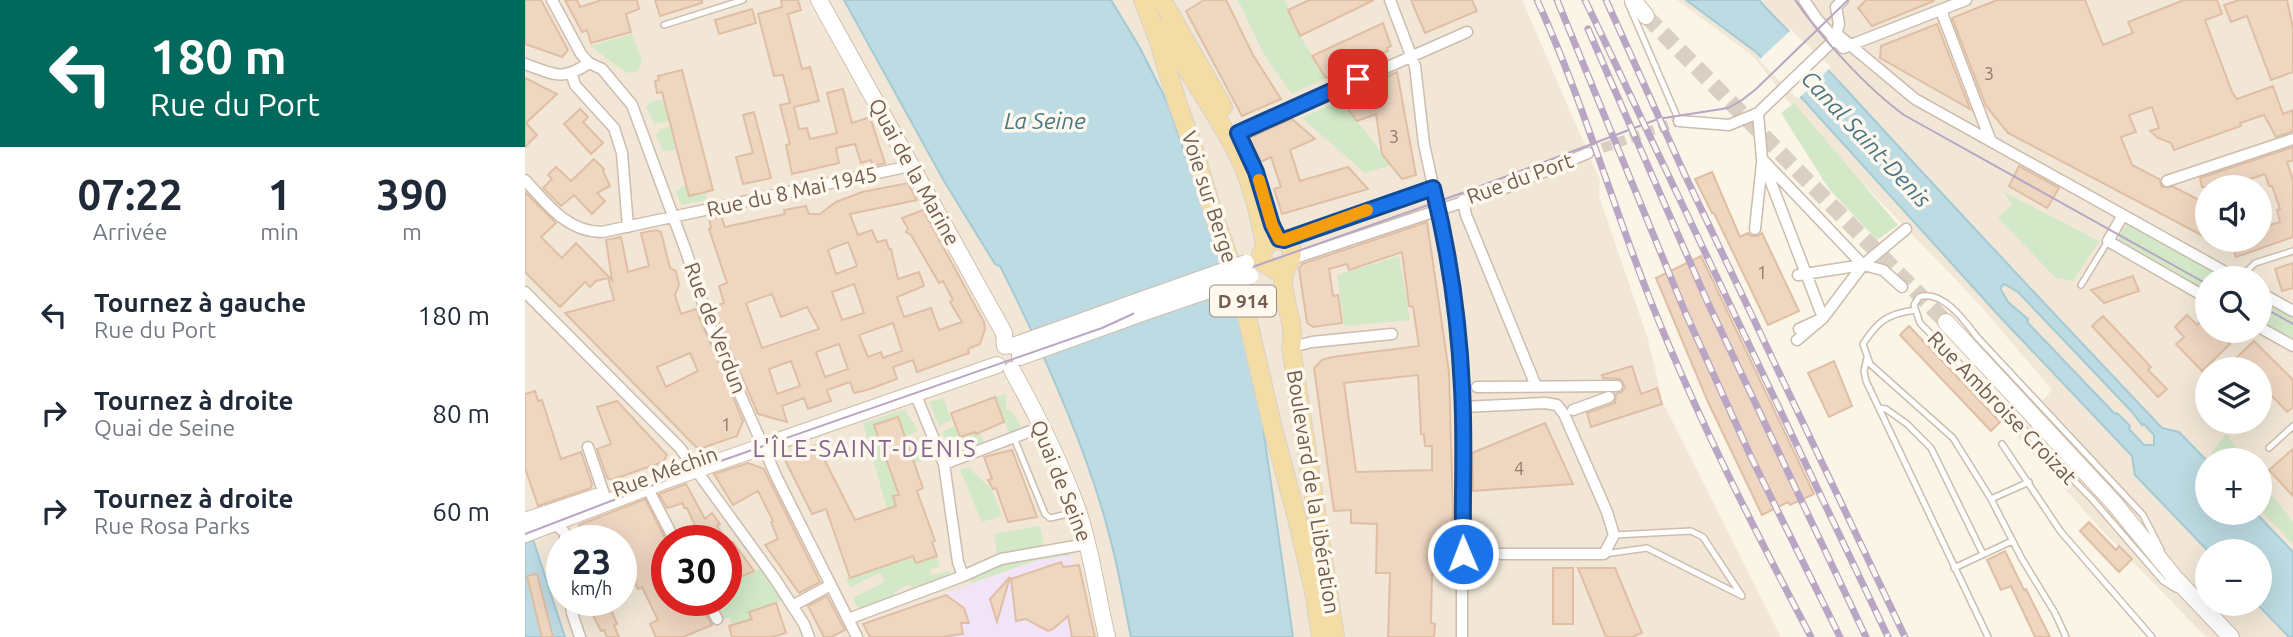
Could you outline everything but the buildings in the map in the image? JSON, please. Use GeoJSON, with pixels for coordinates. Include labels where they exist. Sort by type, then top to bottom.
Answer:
{"type":"FeatureCollection","features":[{"type":"Feature","properties":{"kind":"main road","name":"Quai de la Marine"},"geometry":{"type":"LineString","coordinates":[[819,0],[1004,333],[1012,355]]}},
{"type":"Feature","properties":{"kind":"main road","name":"Voie sur Berge"},"geometry":{"type":"LineString","coordinates":[[1145,0],[1155,19],[1178,105],[1242,295],[1297,519]]}},
{"type":"Feature","properties":{"kind":"main road","name":"D 914"},"geometry":{"type":"LineString","coordinates":[[1162,0],[1238,133],[1257,176],[1272,225],[1270,258]]}},
{"type":"Feature","properties":{"kind":"main road"},"geometry":{"type":"LineString","coordinates":[[1633,0],[1646,16]]}},
{"type":"Feature","properties":{"kind":"main road","name":"D 914"},"geometry":{"type":"LineString","coordinates":[[1155,19],[1240,159],[1270,258]]}},
{"type":"Feature","properties":{"kind":"main road"},"geometry":{"type":"LineString","coordinates":[[1188,48],[1199,90],[1192,143]]}},
{"type":"Feature","properties":{"kind":"main road"},"geometry":{"type":"LineString","coordinates":[[1012,355],[1270,258]]}},
{"type":"Feature","properties":{"kind":"main road","name":"Boulevard de la Libération"},"geometry":{"type":"LineString","coordinates":[[1270,258],[1283,280],[1293,335],[1291,347],[1335,637]]}},
{"type":"Feature","properties":{"kind":"main road","name":"Rue Ambroise Croizat"},"geometry":{"type":"LineString","coordinates":[[1946,322],[2114,503],[2195,599]]}},
{"type":"Feature","properties":{"kind":"main road","name":"Rue Méchin"},"geometry":{"type":"LineString","coordinates":[[761,442],[915,393],[1012,355]]}},
{"type":"Feature","properties":{"kind":"main road","name":"Rue Méchin"},"geometry":{"type":"LineString","coordinates":[[535,525],[604,494],[694,466],[911,385],[1012,355]]}},
{"type":"Feature","properties":{"kind":"main road","name":"Quai de Seine"},"geometry":{"type":"LineString","coordinates":[[1012,355],[1078,511],[1107,637]]}},
{"type":"Feature","properties":{"kind":"main road","name":"D 914"},"geometry":{"type":"LineString","coordinates":[[1297,519],[1299,483],[1306,443]]}},
{"type":"Feature","properties":{"kind":"main road","name":"D 914"},"geometry":{"type":"LineString","coordinates":[[1281,462],[1299,483],[1316,514]]}},
{"type":"Feature","properties":{"kind":"main road","name":"Rue Méchin"},"geometry":{"type":"LineString","coordinates":[[535,525],[647,487],[694,466]]}},
{"type":"Feature","properties":{"kind":"main road","name":"Boulevard de la Libération"},"geometry":{"type":"LineString","coordinates":[[1297,519],[1314,591],[1321,637]]}},
{"type":"Feature","properties":{"kind":"main road","name":"Rue Ambroise Croizat"},"geometry":{"type":"LineString","coordinates":[[2211,616],[2231,637]]}},
{"type":"Feature","properties":{"kind":"street","name":"Rue de Verdun"},"geometry":{"type":"LineString","coordinates":[[552,0],[575,44],[589,63],[603,69],[632,105],[710,326],[761,442],[857,637]]}},
{"type":"Feature","properties":{"kind":"street"},"geometry":{"type":"LineString","coordinates":[[1390,0],[1411,55],[1455,318],[1462,407],[1461,637]]}},
{"type":"Feature","properties":{"kind":"street"},"geometry":{"type":"LineString","coordinates":[[1804,0],[1817,19],[1841,41],[1915,99],[2216,266]]}},
{"type":"Feature","properties":{"kind":"street"},"geometry":{"type":"LineString","coordinates":[[1841,41],[1836,7],[1843,0]]}},
{"type":"Feature","properties":{"kind":"street"},"geometry":{"type":"LineString","coordinates":[[1679,121],[1729,125],[1758,113],[1823,51],[1841,41],[1966,0]]}},
{"type":"Feature","properties":{"kind":"street"},"geometry":{"type":"LineString","coordinates":[[1945,5],[1943,16],[1990,139]]}},
{"type":"Feature","properties":{"kind":"street"},"geometry":{"type":"LineString","coordinates":[[1238,133],[1467,32]]}},
{"type":"Feature","properties":{"kind":"street"},"geometry":{"type":"LineString","coordinates":[[525,64],[559,75],[572,75],[589,63]]}},
{"type":"Feature","properties":{"kind":"street"},"geometry":{"type":"LineString","coordinates":[[572,75],[575,85],[614,128],[622,153],[628,227]]}},
{"type":"Feature","properties":{"kind":"street"},"geometry":{"type":"LineString","coordinates":[[1755,229],[1762,159],[1758,113]]}},
{"type":"Feature","properties":{"kind":"street"},"geometry":{"type":"LineString","coordinates":[[2167,181],[2293,139]]}},
{"type":"Feature","properties":{"kind":"street","name":"Rue du Port"},"geometry":{"type":"LineString","coordinates":[[1270,258],[1504,188],[1588,153]]}},
{"type":"Feature","properties":{"kind":"street"},"geometry":{"type":"LineString","coordinates":[[1762,159],[1863,265]]}},
{"type":"Feature","properties":{"kind":"street"},"geometry":{"type":"LineString","coordinates":[[1762,159],[1823,318]]}},
{"type":"Feature","properties":{"kind":"street","name":"Rue du 8 Mai 1945"},"geometry":{"type":"LineString","coordinates":[[525,180],[573,226],[587,232],[602,232],[910,166]]}},
{"type":"Feature","properties":{"kind":"street","name":"Rue du Port"},"geometry":{"type":"LineString","coordinates":[[1270,258],[1433,188]]}},
{"type":"Feature","properties":{"kind":"street"},"geometry":{"type":"LineString","coordinates":[[1464,200],[1460,217],[1536,386]]}},
{"type":"Feature","properties":{"kind":"street"},"geometry":{"type":"LineString","coordinates":[[2123,215],[2108,241],[2195,291]]}},
{"type":"Feature","properties":{"kind":"street"},"geometry":{"type":"LineString","coordinates":[[1798,335],[1823,318],[1863,265],[1906,229]]}},
{"type":"Feature","properties":{"kind":"street"},"geometry":{"type":"LineString","coordinates":[[1798,275],[1863,265],[1883,270],[1902,287]]}},
{"type":"Feature","properties":{"kind":"street"},"geometry":{"type":"LineString","coordinates":[[525,292],[680,448],[792,606],[809,637]]}},
{"type":"Feature","properties":{"kind":"street"},"geometry":{"type":"LineString","coordinates":[[2272,299],[2293,311]]}},
{"type":"Feature","properties":{"kind":"street"},"geometry":{"type":"LineString","coordinates":[[1291,347],[1312,342],[1392,334]]}},
{"type":"Feature","properties":{"kind":"street"},"geometry":{"type":"LineString","coordinates":[[2272,334],[2293,346]]}},
{"type":"Feature","properties":{"kind":"street"},"geometry":{"type":"LineString","coordinates":[[1571,385],[1577,409],[1609,397]]}},
{"type":"Feature","properties":{"kind":"street"},"geometry":{"type":"LineString","coordinates":[[1476,387],[1617,386]]}},
{"type":"Feature","properties":{"kind":"street"},"geometry":{"type":"LineString","coordinates":[[915,393],[944,464],[958,562],[963,576]]}},
{"type":"Feature","properties":{"kind":"street"},"geometry":{"type":"LineString","coordinates":[[1462,407],[1545,403],[1557,405],[1565,414],[1607,512],[1614,535],[1604,554],[1463,554]]}},
{"type":"Feature","properties":{"kind":"street"},"geometry":{"type":"LineString","coordinates":[[944,464],[1041,428]]}},
{"type":"Feature","properties":{"kind":"street"},"geometry":{"type":"LineString","coordinates":[[588,447],[604,494]]}},
{"type":"Feature","properties":{"kind":"street"},"geometry":{"type":"LineString","coordinates":[[647,487],[667,525]]}},
{"type":"Feature","properties":{"kind":"street"},"geometry":{"type":"LineString","coordinates":[[848,619],[1001,559],[1087,544]]}},
{"type":"Feature","properties":{"kind":"street"},"geometry":{"type":"LineString","coordinates":[[792,606],[831,585]]}},
{"type":"Feature","properties":{"kind":"street"},"geometry":{"type":"LineString","coordinates":[[573,616],[580,637]]}},
{"type":"Feature","properties":{"kind":"lane"},"geometry":{"type":"LineString","coordinates":[[664,25],[743,0]]}},
{"type":"Feature","properties":{"kind":"lane"},"geometry":{"type":"LineString","coordinates":[[1627,0],[1679,121]]}},
{"type":"Feature","properties":{"kind":"lane"},"geometry":{"type":"LineString","coordinates":[[2081,285],[2108,241]]}},
{"type":"Feature","properties":{"kind":"lane"},"geometry":{"type":"LineString","coordinates":[[2252,266],[2293,251]]}},
{"type":"Feature","properties":{"kind":"lane","name":"Rue Ambroise Croizat"},"geometry":{"type":"LineString","coordinates":[[2175,578],[2143,515],[1959,315],[1942,301],[1929,295],[1919,297],[1914,305],[1915,310],[1920,323],[1928,332],[2092,499],[2163,581],[2195,602]]}},
{"type":"Feature","properties":{"kind":"lane"},"geometry":{"type":"LineString","coordinates":[[1915,310],[1895,313],[1875,325],[1863,344],[1867,358],[1870,364],[1953,438],[1991,499],[2066,637]]}},
{"type":"Feature","properties":{"kind":"lane"},"geometry":{"type":"LineString","coordinates":[[1867,358],[1864,371],[1879,408],[1987,637]]}},
{"type":"Feature","properties":{"kind":"lane"},"geometry":{"type":"LineString","coordinates":[[1879,408],[1886,409],[1907,424],[1931,448],[1983,554]]}},
{"type":"Feature","properties":{"kind":"lane"},"geometry":{"type":"LineString","coordinates":[[2270,448],[2293,426]]}},
{"type":"Feature","properties":{"kind":"lane"},"geometry":{"type":"LineString","coordinates":[[1014,438],[1045,514],[1050,518],[1078,511]]}},
{"type":"Feature","properties":{"kind":"lane"},"geometry":{"type":"LineString","coordinates":[[2002,444],[2061,532],[2152,637]]}},
{"type":"Feature","properties":{"kind":"lane"},"geometry":{"type":"LineString","coordinates":[[1991,499],[2029,482]]}},
{"type":"Feature","properties":{"kind":"lane"},"geometry":{"type":"LineString","coordinates":[[1604,554],[1647,548],[1742,596],[1703,537],[1691,531],[1614,535]]}},
{"type":"Feature","properties":{"kind":"lane"},"geometry":{"type":"LineString","coordinates":[[1954,568],[2013,541]]}},
{"type":"Feature","properties":{"kind":"shaded area"},"geometry":{"type":"Polygon","coordinates":[[[525,0],[844,0],[944,181],[1000,266],[1025,315],[1077,435],[1110,537],[1131,637],[565,637],[558,616],[637,616],[637,525],[546,525],[546,579],[525,515],[525,0]]]}},
{"type":"Feature","properties":{"kind":"shaded area"},"geometry":{"type":"Polygon","coordinates":[[[974,0],[1522,0],[1600,180],[1599,196],[1648,339],[1663,403],[1781,637],[1223,637],[974,0]]]}},
{"type":"Feature","properties":{"kind":"shaded area"},"geometry":{"type":"Polygon","coordinates":[[[1677,0],[2293,0],[2293,637],[2206,637],[2099,527],[2013,432],[2052,390],[1978,303],[1808,126],[1754,57],[1677,0]]]}},
{"type":"Feature","properties":{"kind":"shaded area"},"geometry":{"type":"Polygon","coordinates":[[[1071,555],[1074,566],[1079,565],[1095,637],[870,637],[863,624],[1034,561],[1071,555]]]}},
{"type":"Feature","properties":{"kind":"green space"},"geometry":{"type":"Polygon","coordinates":[[[1238,0],[1285,0],[1300,36],[1326,78],[1292,94],[1264,55],[1238,0]]]}},
{"type":"Feature","properties":{"kind":"green space"},"geometry":{"type":"Polygon","coordinates":[[[632,34],[642,61],[638,71],[627,73],[590,46],[632,34]]]}},
{"type":"Feature","properties":{"kind":"green space"},"geometry":{"type":"Polygon","coordinates":[[[663,99],[669,121],[654,124],[646,107],[650,102],[663,99]]]}},
{"type":"Feature","properties":{"kind":"green space"},"geometry":{"type":"Polygon","coordinates":[[[1341,100],[1391,165],[1365,173],[1302,118],[1341,100]]]}},
{"type":"Feature","properties":{"kind":"green space"},"geometry":{"type":"Polygon","coordinates":[[[1794,103],[1898,225],[1877,240],[1829,189],[1781,113],[1794,103]]]}},
{"type":"Feature","properties":{"kind":"green space"},"geometry":{"type":"Polygon","coordinates":[[[671,126],[677,150],[663,152],[656,135],[660,130],[671,126]]]}},
{"type":"Feature","properties":{"kind":"green space"},"geometry":{"type":"Polygon","coordinates":[[[686,185],[689,196],[705,192],[708,200],[681,205],[676,191],[686,185]]]}},
{"type":"Feature","properties":{"kind":"green space"},"geometry":{"type":"Polygon","coordinates":[[[2004,192],[2099,241],[2073,281],[2055,277],[1998,218],[2012,205],[2004,192]]]}},
{"type":"Feature","properties":{"kind":"green space"},"geometry":{"type":"Polygon","coordinates":[[[2131,224],[2206,266],[2195,266],[2195,284],[2122,244],[2118,238],[2126,225],[2131,224]]]}},
{"type":"Feature","properties":{"kind":"green space"},"geometry":{"type":"Polygon","coordinates":[[[1399,256],[1410,320],[1344,326],[1337,275],[1399,256]]]}},
{"type":"Feature","properties":{"kind":"green space"},"geometry":{"type":"Polygon","coordinates":[[[2272,304],[2293,316],[2293,340],[2272,328],[2272,304]]]}},
{"type":"Feature","properties":{"kind":"green space"},"geometry":{"type":"Polygon","coordinates":[[[1006,394],[1006,409],[1013,413],[1021,426],[1009,433],[995,397],[1006,394]]]}},
{"type":"Feature","properties":{"kind":"green space"},"geometry":{"type":"Polygon","coordinates":[[[944,398],[951,420],[939,426],[929,402],[944,398]]]}},
{"type":"Feature","properties":{"kind":"green space"},"geometry":{"type":"Polygon","coordinates":[[[905,409],[918,431],[904,437],[897,417],[874,426],[898,494],[894,496],[896,506],[887,509],[863,423],[905,409]]]}},
{"type":"Feature","properties":{"kind":"green space"},"geometry":{"type":"Polygon","coordinates":[[[956,425],[960,437],[980,432],[984,444],[952,454],[942,432],[956,425]]]}},
{"type":"Feature","properties":{"kind":"green space"},"geometry":{"type":"Polygon","coordinates":[[[2226,434],[2237,448],[2215,448],[2226,434]]]}},
{"type":"Feature","properties":{"kind":"green space"},"geometry":{"type":"Polygon","coordinates":[[[922,437],[926,460],[914,463],[906,440],[922,437]]]}},
{"type":"Feature","properties":{"kind":"green space"},"geometry":{"type":"Polygon","coordinates":[[[968,467],[992,490],[1002,516],[982,522],[960,470],[968,467]]]}},
{"type":"Feature","properties":{"kind":"green space"},"geometry":{"type":"Polygon","coordinates":[[[2272,495],[2293,522],[2293,544],[2272,522],[2272,495]]]}},
{"type":"Feature","properties":{"kind":"green space"},"geometry":{"type":"Polygon","coordinates":[[[1040,526],[1044,546],[997,554],[994,534],[1040,526]]]}},
{"type":"Feature","properties":{"kind":"green space"},"geometry":{"type":"Polygon","coordinates":[[[1070,552],[1071,555],[1034,561],[972,583],[970,578],[1000,564],[1070,552]]]}},
{"type":"Feature","properties":{"kind":"green space"},"geometry":{"type":"Polygon","coordinates":[[[913,556],[937,556],[940,567],[930,569],[931,575],[950,571],[950,576],[912,588],[909,584],[894,592],[895,596],[859,610],[853,598],[885,582],[880,573],[850,587],[846,578],[913,556]]]}},
{"type":"Feature","properties":{"kind":"green space"},"geometry":{"type":"Polygon","coordinates":[[[760,569],[782,600],[750,612],[752,621],[732,625],[729,617],[724,619],[722,616],[742,616],[742,577],[760,569]]]}},
{"type":"Feature","properties":{"kind":"water","name":"La Seine"},"geometry":{"type":"Polygon","coordinates":[[[844,0],[1111,0],[1140,48],[1167,102],[1233,293],[1258,392],[1293,637],[1131,637],[1116,562],[1089,469],[1032,331],[1000,266],[995,264],[944,181],[844,0]]]}},
{"type":"Feature","properties":{"kind":"water","name":"Canal Saint-Denis"},"geometry":{"type":"Polygon","coordinates":[[[1686,0],[1759,0],[1834,76],[2162,428],[2179,432],[2195,449],[2195,525],[2267,525],[2293,552],[2293,637],[2289,637],[2269,616],[2272,616],[2272,539],[2196,539],[2135,475],[2132,456],[2001,318],[1800,96],[1756,52],[1686,0]],[[2004,284],[2000,288],[2008,302],[2028,319],[2027,322],[2115,414],[2130,426],[2129,429],[2144,445],[2154,445],[2154,435],[2018,292],[2004,284]]]}},
{"type":"Feature","properties":{"kind":"water"},"geometry":{"type":"Polygon","coordinates":[[[525,515],[546,579],[546,616],[558,616],[565,637],[525,637],[525,515]]]}},
{"type":"Feature","properties":{"kind":"pier"},"geometry":{"type":"Polygon","coordinates":[[[1791,30],[1831,67],[1798,99],[1759,60],[1791,30]]]}},
{"type":"Feature","properties":{"kind":"tunnel"},"geometry":{"type":"LineString","coordinates":[[1646,16],[1946,322]]}},
{"type":"Feature","properties":{"kind":"tunnel"},"geometry":{"type":"LineString","coordinates":[[1588,153],[1679,121]]}},
{"type":"Feature","properties":{"kind":"tram line"},"geometry":{"type":"LineString","coordinates":[[1795,0],[1845,62],[1904,115],[2195,277]]}},
{"type":"Feature","properties":{"kind":"tram line"},"geometry":{"type":"LineString","coordinates":[[525,534],[666,480],[1102,328],[1179,293],[1462,193],[1658,119],[1728,108],[1755,90],[1848,0]]}},
{"type":"Feature","properties":{"kind":"tram line"},"geometry":{"type":"LineString","coordinates":[[2272,312],[2293,324]]}},
{"type":"Feature","properties":{"kind":"railway"},"geometry":{"type":"LineString","coordinates":[[1537,0],[1569,76],[1638,269],[1689,391],[1811,637]]}},
{"type":"Feature","properties":{"kind":"railway"},"geometry":{"type":"LineString","coordinates":[[1557,0],[1685,312],[1752,459],[1840,637]]}},
{"type":"Feature","properties":{"kind":"railway"},"geometry":{"type":"LineString","coordinates":[[1585,0],[1888,637]]}},
{"type":"Feature","properties":{"kind":"railway"},"geometry":{"type":"LineString","coordinates":[[1606,0],[1684,173],[1905,637]]}},
{"type":"Feature","properties":{"kind":"railway"},"geometry":{"type":"LineString","coordinates":[[1588,29],[1707,301],[1866,637]]}},
{"type":"Feature","properties":{"kind":"slow traffic"},"geometry":{"type":"LineString","coordinates":[[1259,180],[1272,225],[1279,239],[1284,240],[1367,210]]}},
{"type":"Feature","properties":{"kind":"district","name":"L'ÎLE-SAINT-DENIS"},"geometry":{"type":"Point","coordinates":[865,449]}},
{"type":"Feature","properties":{"kind":"route"},"geometry":{"type":"LineString","coordinates":[[1358,79],[1238,133],[1261,185],[1272,225],[1279,239],[1284,240],[1433,188],[1455,318],[1462,387],[1463,554]]}}]}
